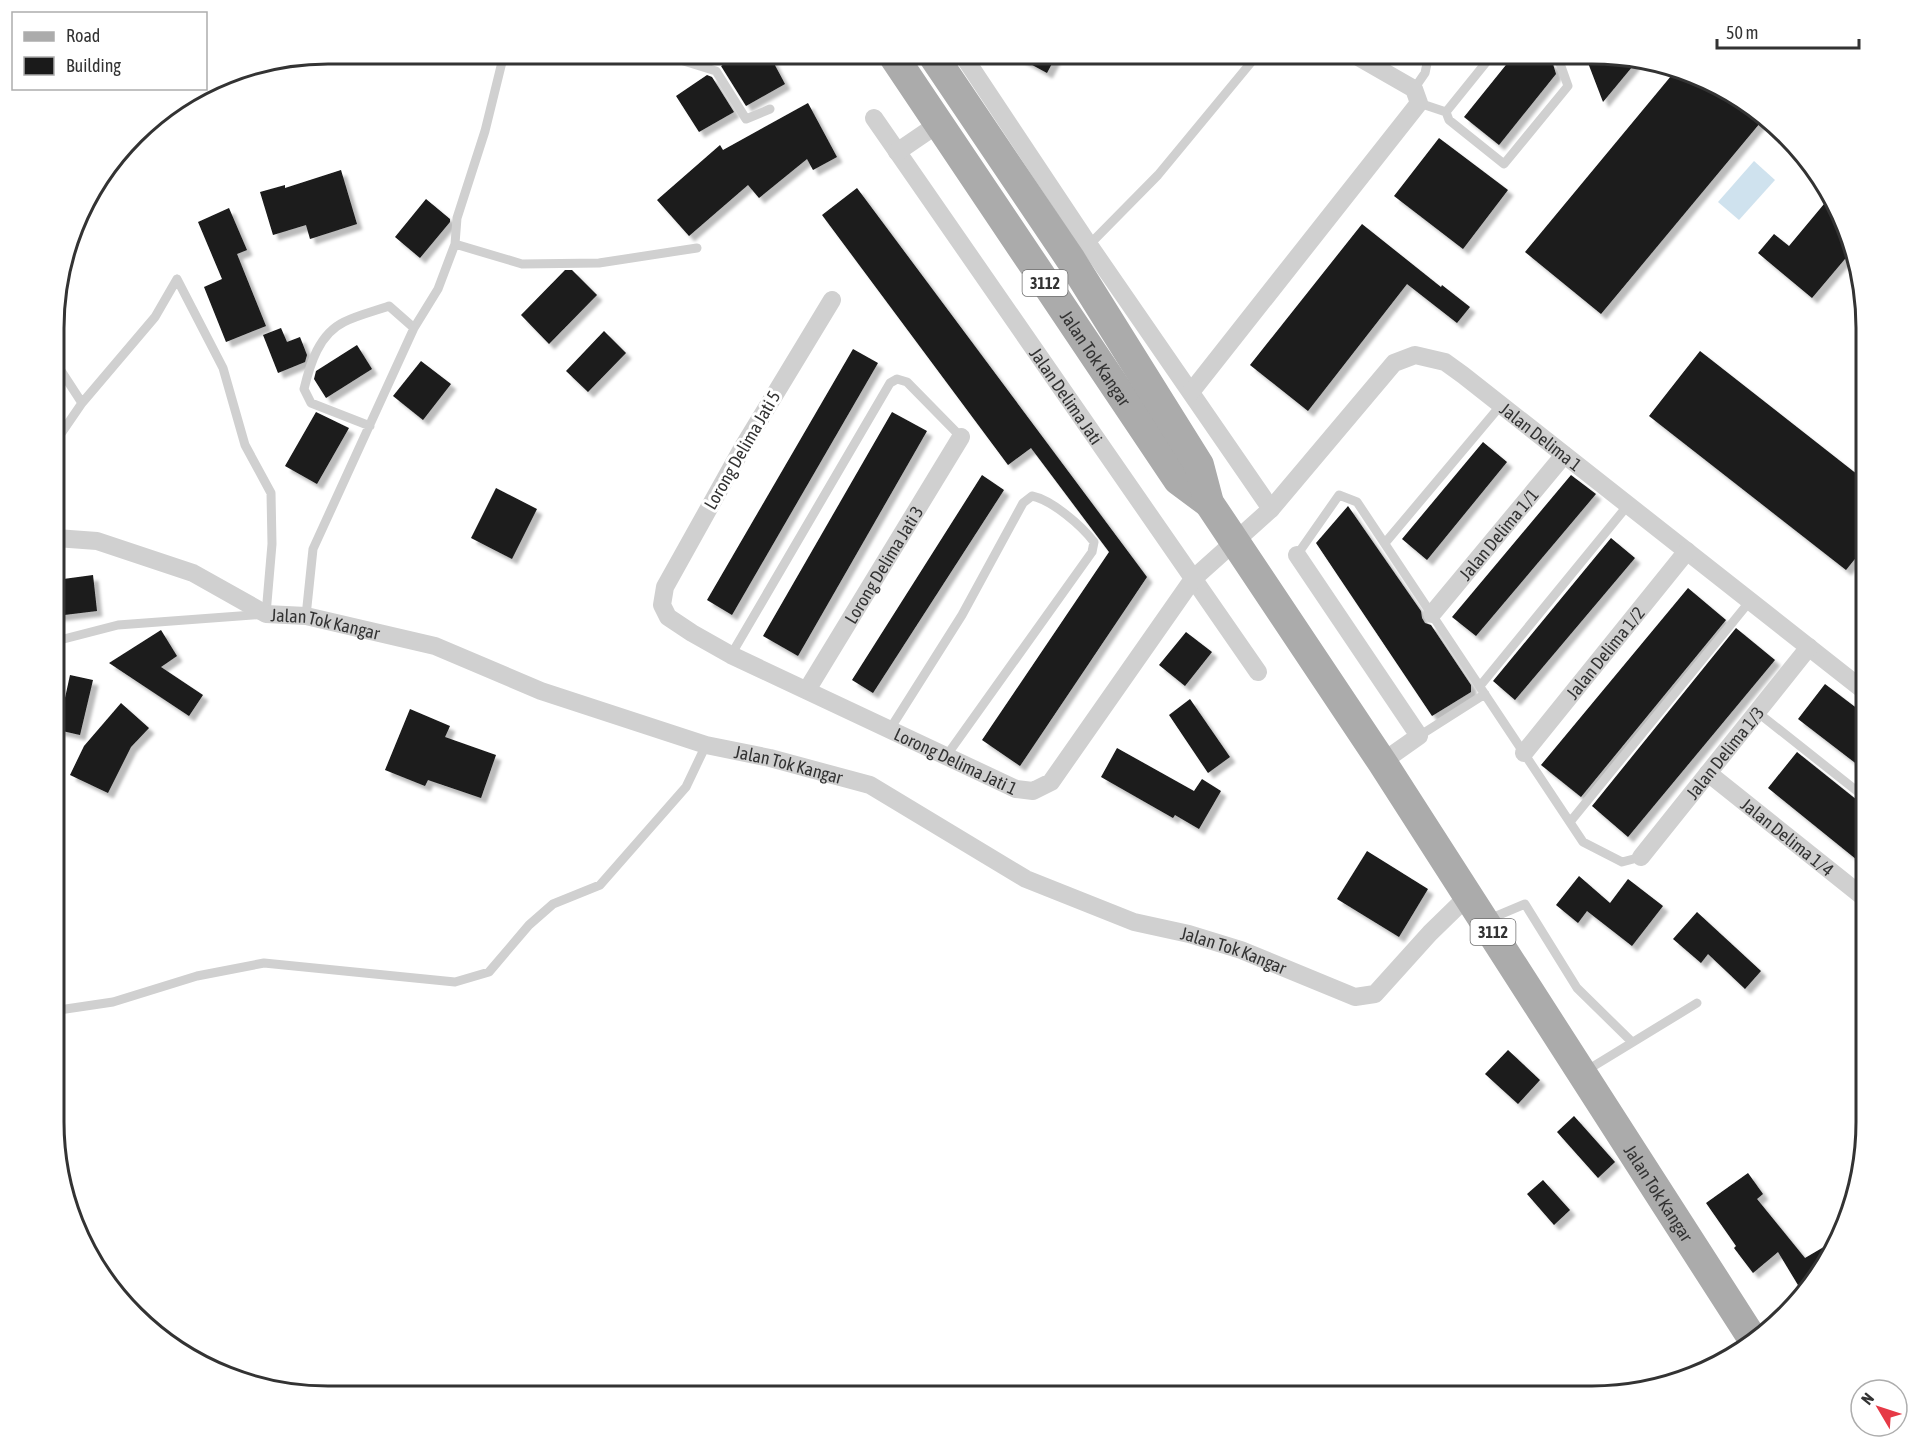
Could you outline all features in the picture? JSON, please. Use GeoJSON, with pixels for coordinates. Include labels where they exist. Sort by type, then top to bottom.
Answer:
{"type":"FeatureCollection","features":[{"type":"Feature","properties":{"kind":"main road","name":"Jalan Tok Kangar"},"geometry":{"type":"LineString","coordinates":[[899,64],[1178,480],[1209,503]]}},
{"type":"Feature","properties":{"kind":"main road","name":"Jalan Tok Kangar"},"geometry":{"type":"LineString","coordinates":[[939,64],[1080,253],[1199,465],[1209,503],[1469,895],[1749,1334]]}},
{"type":"Feature","properties":{"kind":"street"},"geometry":{"type":"LineString","coordinates":[[968,64],[1080,253],[1191,392],[1271,509]]}},
{"type":"Feature","properties":{"kind":"street"},"geometry":{"type":"LineString","coordinates":[[1191,392],[1417,96],[1368,64]]}},
{"type":"Feature","properties":{"kind":"street","name":"Jalan Delima Jati"},"geometry":{"type":"LineString","coordinates":[[874,118],[1258,672]]}},
{"type":"Feature","properties":{"kind":"street"},"geometry":{"type":"LineString","coordinates":[[897,152],[938,124]]}},
{"type":"Feature","properties":{"kind":"street","name":"Lorong Delima Jati 5"},"geometry":{"type":"LineString","coordinates":[[662,605],[665,587],[742,447],[832,300]]}},
{"type":"Feature","properties":{"kind":"street","name":"Jalan Delima 1"},"geometry":{"type":"LineString","coordinates":[[1235,542],[1271,509],[1394,363],[1415,355],[1445,362],[1856,684]]}},
{"type":"Feature","properties":{"kind":"street","name":"Lorong Delima Jati 3"},"geometry":{"type":"LineString","coordinates":[[807,690],[960,437]]}},
{"type":"Feature","properties":{"kind":"street","name":"Jalan Delima 1/1"},"geometry":{"type":"LineString","coordinates":[[1432,614],[1564,455]]}},
{"type":"Feature","properties":{"kind":"street","name":"Jalan Tok Kangar"},"geometry":{"type":"LineString","coordinates":[[64,539],[97,541],[193,573],[266,614],[306,616],[435,646],[541,691],[706,745],[770,758],[870,785],[1026,879],[1134,922],[1189,934],[1241,950],[1355,997],[1375,994],[1430,933],[1469,895]]}},
{"type":"Feature","properties":{"kind":"street","name":"Lorong Delima Jati 1"},"geometry":{"type":"LineString","coordinates":[[662,605],[668,617],[731,655],[1016,789],[1033,791],[1051,782],[1193,579],[1235,542]]}},
{"type":"Feature","properties":{"kind":"street","name":"Jalan Delima 1/2"},"geometry":{"type":"LineString","coordinates":[[1524,753],[1687,551]]}},
{"type":"Feature","properties":{"kind":"street"},"geometry":{"type":"LineString","coordinates":[[1297,555],[1419,736],[1382,762]]}},
{"type":"Feature","properties":{"kind":"street","name":"Jalan Delima 1/3"},"geometry":{"type":"LineString","coordinates":[[1641,857],[1809,647]]}},
{"type":"Feature","properties":{"kind":"street","name":"Jalan Delima 1/4"},"geometry":{"type":"LineString","coordinates":[[1708,773],[1856,891]]}},
{"type":"Feature","properties":{"kind":"lane"},"geometry":{"type":"LineString","coordinates":[[306,616],[313,549],[414,328],[438,289],[455,244],[457,218],[484,131],[501,64]]}},
{"type":"Feature","properties":{"kind":"lane"},"geometry":{"type":"LineString","coordinates":[[693,64],[716,71],[746,119],[770,109]]}},
{"type":"Feature","properties":{"kind":"lane"},"geometry":{"type":"LineString","coordinates":[[1080,253],[1158,175],[1250,64]]}},
{"type":"Feature","properties":{"kind":"lane"},"geometry":{"type":"LineString","coordinates":[[1426,64],[1417,96],[1446,112],[1449,120],[1504,164],[1568,86],[1560,64]]}},
{"type":"Feature","properties":{"kind":"lane"},"geometry":{"type":"LineString","coordinates":[[1446,112],[1484,64]]}},
{"type":"Feature","properties":{"kind":"lane"},"geometry":{"type":"LineString","coordinates":[[455,244],[522,264],[599,263],[698,248]]}},
{"type":"Feature","properties":{"kind":"lane"},"geometry":{"type":"LineString","coordinates":[[64,429],[82,403],[155,317],[177,279],[223,368],[245,445],[271,493],[272,544],[266,614],[117,625],[64,639]]}},
{"type":"Feature","properties":{"kind":"lane"},"geometry":{"type":"LineString","coordinates":[[370,426],[311,403],[304,389],[309,366],[323,340],[342,322],[389,306],[414,328]]}},
{"type":"Feature","properties":{"kind":"lane"},"geometry":{"type":"LineString","coordinates":[[64,375],[82,403]]}},
{"type":"Feature","properties":{"kind":"lane"},"geometry":{"type":"LineString","coordinates":[[731,655],[890,383],[897,379],[907,382],[960,437]]}},
{"type":"Feature","properties":{"kind":"lane"},"geometry":{"type":"LineString","coordinates":[[1385,543],[1502,405]]}},
{"type":"Feature","properties":{"kind":"lane"},"geometry":{"type":"LineString","coordinates":[[1297,555],[1339,495],[1357,502],[1583,842],[1622,862],[1641,857]]}},
{"type":"Feature","properties":{"kind":"lane"},"geometry":{"type":"LineString","coordinates":[[890,729],[962,615],[1023,503],[1032,496],[1044,498],[1088,534],[1094,542],[1092,552],[947,755]]}},
{"type":"Feature","properties":{"kind":"lane"},"geometry":{"type":"LineString","coordinates":[[1419,736],[1482,690],[1628,505]]}},
{"type":"Feature","properties":{"kind":"lane"},"geometry":{"type":"LineString","coordinates":[[1570,822],[1750,601]]}},
{"type":"Feature","properties":{"kind":"lane"},"geometry":{"type":"LineString","coordinates":[[1757,712],[1856,790]]}},
{"type":"Feature","properties":{"kind":"lane"},"geometry":{"type":"LineString","coordinates":[[64,1009],[113,1002],[197,976],[264,963],[455,982],[489,972],[529,925],[553,904],[600,885],[686,787],[706,745]]}},
{"type":"Feature","properties":{"kind":"lane"},"geometry":{"type":"LineString","coordinates":[[1485,920],[1525,904],[1577,988],[1632,1042]]}},
{"type":"Feature","properties":{"kind":"lane"},"geometry":{"type":"LineString","coordinates":[[1582,1073],[1697,1003]]}},
{"type":"Feature","properties":{"kind":"water"},"geometry":{"type":"Polygon","coordinates":[[[1754,161],[1775,180],[1739,220],[1718,202],[1754,161]]]}},
{"type":"Feature","properties":{"kind":"building"},"geometry":{"type":"Polygon","coordinates":[[[724,64],[774,64],[785,84],[746,106],[721,66],[724,64]]]}},
{"type":"Feature","properties":{"kind":"building"},"geometry":{"type":"Polygon","coordinates":[[[1030,64],[1052,64],[1047,73],[1030,64]]]}},
{"type":"Feature","properties":{"kind":"building"},"geometry":{"type":"Polygon","coordinates":[[[1507,64],[1553,64],[1556,74],[1499,145],[1464,117],[1507,64]]]}},
{"type":"Feature","properties":{"kind":"building"},"geometry":{"type":"Polygon","coordinates":[[[1588,64],[1631,68],[1603,102],[1588,64]]]}},
{"type":"Feature","properties":{"kind":"building"},"geometry":{"type":"Polygon","coordinates":[[[707,75],[712,77],[734,112],[699,132],[676,96],[707,75]]]}},
{"type":"Feature","properties":{"kind":"building"},"geometry":{"type":"Polygon","coordinates":[[[1670,77],[1709,92],[1739,109],[1759,124],[1601,314],[1525,252],[1670,77]]]}},
{"type":"Feature","properties":{"kind":"building"},"geometry":{"type":"Polygon","coordinates":[[[808,103],[837,157],[813,170],[807,159],[759,198],[748,185],[689,236],[657,200],[720,145],[723,150],[808,103]]]}},
{"type":"Feature","properties":{"kind":"building"},"geometry":{"type":"Polygon","coordinates":[[[1439,138],[1508,190],[1463,249],[1394,196],[1439,138]]]}},
{"type":"Feature","properties":{"kind":"building"},"geometry":{"type":"Polygon","coordinates":[[[341,170],[357,224],[310,239],[306,225],[273,235],[260,192],[285,185],[285,188],[341,170]]]}},
{"type":"Feature","properties":{"kind":"building"},"geometry":{"type":"Polygon","coordinates":[[[857,188],[1147,577],[1020,766],[982,740],[1109,552],[1031,448],[1008,465],[822,215],[857,188]]]}},
{"type":"Feature","properties":{"kind":"building"},"geometry":{"type":"Polygon","coordinates":[[[426,199],[450,219],[450,222],[420,258],[395,237],[426,199]]]}},
{"type":"Feature","properties":{"kind":"building"},"geometry":{"type":"Polygon","coordinates":[[[1824,204],[1836,228],[1846,257],[1812,298],[1758,253],[1774,234],[1789,246],[1824,204]]]}},
{"type":"Feature","properties":{"kind":"building"},"geometry":{"type":"Polygon","coordinates":[[[229,208],[247,250],[237,254],[266,326],[226,342],[204,287],[222,279],[198,222],[229,208]]]}},
{"type":"Feature","properties":{"kind":"building"},"geometry":{"type":"Polygon","coordinates":[[[1362,224],[1441,287],[1442,285],[1470,307],[1457,323],[1407,284],[1308,411],[1250,365],[1362,224]]]}},
{"type":"Feature","properties":{"kind":"building"},"geometry":{"type":"Polygon","coordinates":[[[565,270],[572,270],[597,295],[549,344],[521,315],[565,270]]]}},
{"type":"Feature","properties":{"kind":"building"},"geometry":{"type":"Polygon","coordinates":[[[281,328],[287,342],[300,337],[307,355],[305,362],[278,373],[263,335],[281,328]]]}},
{"type":"Feature","properties":{"kind":"building"},"geometry":{"type":"Polygon","coordinates":[[[604,331],[626,353],[588,392],[566,371],[604,331]]]}},
{"type":"Feature","properties":{"kind":"building"},"geometry":{"type":"Polygon","coordinates":[[[357,345],[372,369],[326,398],[314,379],[316,371],[357,345]]]}},
{"type":"Feature","properties":{"kind":"building"},"geometry":{"type":"Polygon","coordinates":[[[853,349],[878,363],[732,615],[707,600],[853,349]]]}},
{"type":"Feature","properties":{"kind":"building"},"geometry":{"type":"Polygon","coordinates":[[[1700,351],[1856,473],[1856,558],[1846,570],[1649,416],[1700,351]]]}},
{"type":"Feature","properties":{"kind":"building"},"geometry":{"type":"Polygon","coordinates":[[[421,361],[451,384],[423,420],[393,396],[421,361]]]}},
{"type":"Feature","properties":{"kind":"building"},"geometry":{"type":"Polygon","coordinates":[[[316,412],[349,428],[317,484],[285,466],[316,412]]]}},
{"type":"Feature","properties":{"kind":"building"},"geometry":{"type":"Polygon","coordinates":[[[892,412],[927,431],[798,656],[763,636],[892,412]]]}},
{"type":"Feature","properties":{"kind":"building"},"geometry":{"type":"Polygon","coordinates":[[[1483,442],[1507,462],[1427,560],[1402,539],[1483,442]]]}},
{"type":"Feature","properties":{"kind":"building"},"geometry":{"type":"Polygon","coordinates":[[[982,475],[1004,490],[873,693],[852,680],[982,475]]]}},
{"type":"Feature","properties":{"kind":"building"},"geometry":{"type":"Polygon","coordinates":[[[1571,475],[1596,494],[1476,636],[1452,617],[1571,475]]]}},
{"type":"Feature","properties":{"kind":"building"},"geometry":{"type":"Polygon","coordinates":[[[496,488],[537,509],[512,559],[471,538],[496,488]]]}},
{"type":"Feature","properties":{"kind":"building"},"geometry":{"type":"Polygon","coordinates":[[[1348,506],[1421,611],[1425,623],[1431,625],[1471,685],[1471,692],[1432,716],[1316,543],[1348,506]]]}},
{"type":"Feature","properties":{"kind":"building"},"geometry":{"type":"Polygon","coordinates":[[[1611,538],[1635,558],[1515,700],[1493,681],[1611,538]]]}},
{"type":"Feature","properties":{"kind":"building"},"geometry":{"type":"Polygon","coordinates":[[[93,575],[97,611],[64,615],[64,579],[93,575]]]}},
{"type":"Feature","properties":{"kind":"building"},"geometry":{"type":"Polygon","coordinates":[[[1688,588],[1726,620],[1581,797],[1541,765],[1688,588]]]}},
{"type":"Feature","properties":{"kind":"building"},"geometry":{"type":"Polygon","coordinates":[[[1736,628],[1775,660],[1628,837],[1592,806],[1736,628]]]}},
{"type":"Feature","properties":{"kind":"building"},"geometry":{"type":"Polygon","coordinates":[[[161,630],[177,656],[161,667],[203,695],[189,716],[109,663],[161,630]]]}},
{"type":"Feature","properties":{"kind":"building"},"geometry":{"type":"Polygon","coordinates":[[[1186,632],[1212,652],[1185,686],[1159,665],[1186,632]]]}},
{"type":"Feature","properties":{"kind":"building"},"geometry":{"type":"Polygon","coordinates":[[[70,675],[93,680],[80,735],[64,731],[64,702],[70,675]]]}},
{"type":"Feature","properties":{"kind":"building"},"geometry":{"type":"Polygon","coordinates":[[[1825,684],[1856,708],[1856,764],[1798,719],[1825,684]]]}},
{"type":"Feature","properties":{"kind":"building"},"geometry":{"type":"Polygon","coordinates":[[[1190,699],[1230,757],[1208,773],[1169,715],[1190,699]]]}},
{"type":"Feature","properties":{"kind":"building"},"geometry":{"type":"Polygon","coordinates":[[[121,703],[149,728],[131,747],[108,793],[70,775],[84,746],[121,703]]]}},
{"type":"Feature","properties":{"kind":"building"},"geometry":{"type":"Polygon","coordinates":[[[410,709],[450,726],[445,737],[496,755],[481,798],[428,780],[425,786],[385,770],[410,709]]]}},
{"type":"Feature","properties":{"kind":"building"},"geometry":{"type":"Polygon","coordinates":[[[1117,748],[1194,791],[1202,779],[1221,791],[1199,829],[1175,815],[1173,818],[1101,777],[1117,748]]]}},
{"type":"Feature","properties":{"kind":"building"},"geometry":{"type":"Polygon","coordinates":[[[1797,752],[1856,799],[1856,859],[1768,788],[1797,752]]]}},
{"type":"Feature","properties":{"kind":"building"},"geometry":{"type":"Polygon","coordinates":[[[1367,851],[1428,889],[1399,937],[1337,899],[1367,851]]]}},
{"type":"Feature","properties":{"kind":"building"},"geometry":{"type":"Polygon","coordinates":[[[1579,876],[1610,903],[1628,879],[1663,906],[1632,946],[1587,911],[1578,923],[1556,905],[1579,876]]]}},
{"type":"Feature","properties":{"kind":"building"},"geometry":{"type":"Polygon","coordinates":[[[1697,912],[1761,971],[1745,989],[1708,954],[1701,963],[1673,939],[1697,912]]]}},
{"type":"Feature","properties":{"kind":"building"},"geometry":{"type":"Polygon","coordinates":[[[1508,1050],[1540,1080],[1518,1104],[1485,1074],[1508,1050]]]}},
{"type":"Feature","properties":{"kind":"building"},"geometry":{"type":"Polygon","coordinates":[[[1574,1116],[1615,1162],[1598,1178],[1557,1132],[1574,1116]]]}},
{"type":"Feature","properties":{"kind":"building"},"geometry":{"type":"Polygon","coordinates":[[[1748,1173],[1763,1194],[1757,1199],[1805,1258],[1824,1247],[1799,1286],[1778,1252],[1753,1273],[1734,1248],[1736,1246],[1706,1203],[1748,1173]]]}},
{"type":"Feature","properties":{"kind":"building"},"geometry":{"type":"Polygon","coordinates":[[[1543,1180],[1570,1210],[1554,1225],[1527,1194],[1543,1180]]]}}]}
